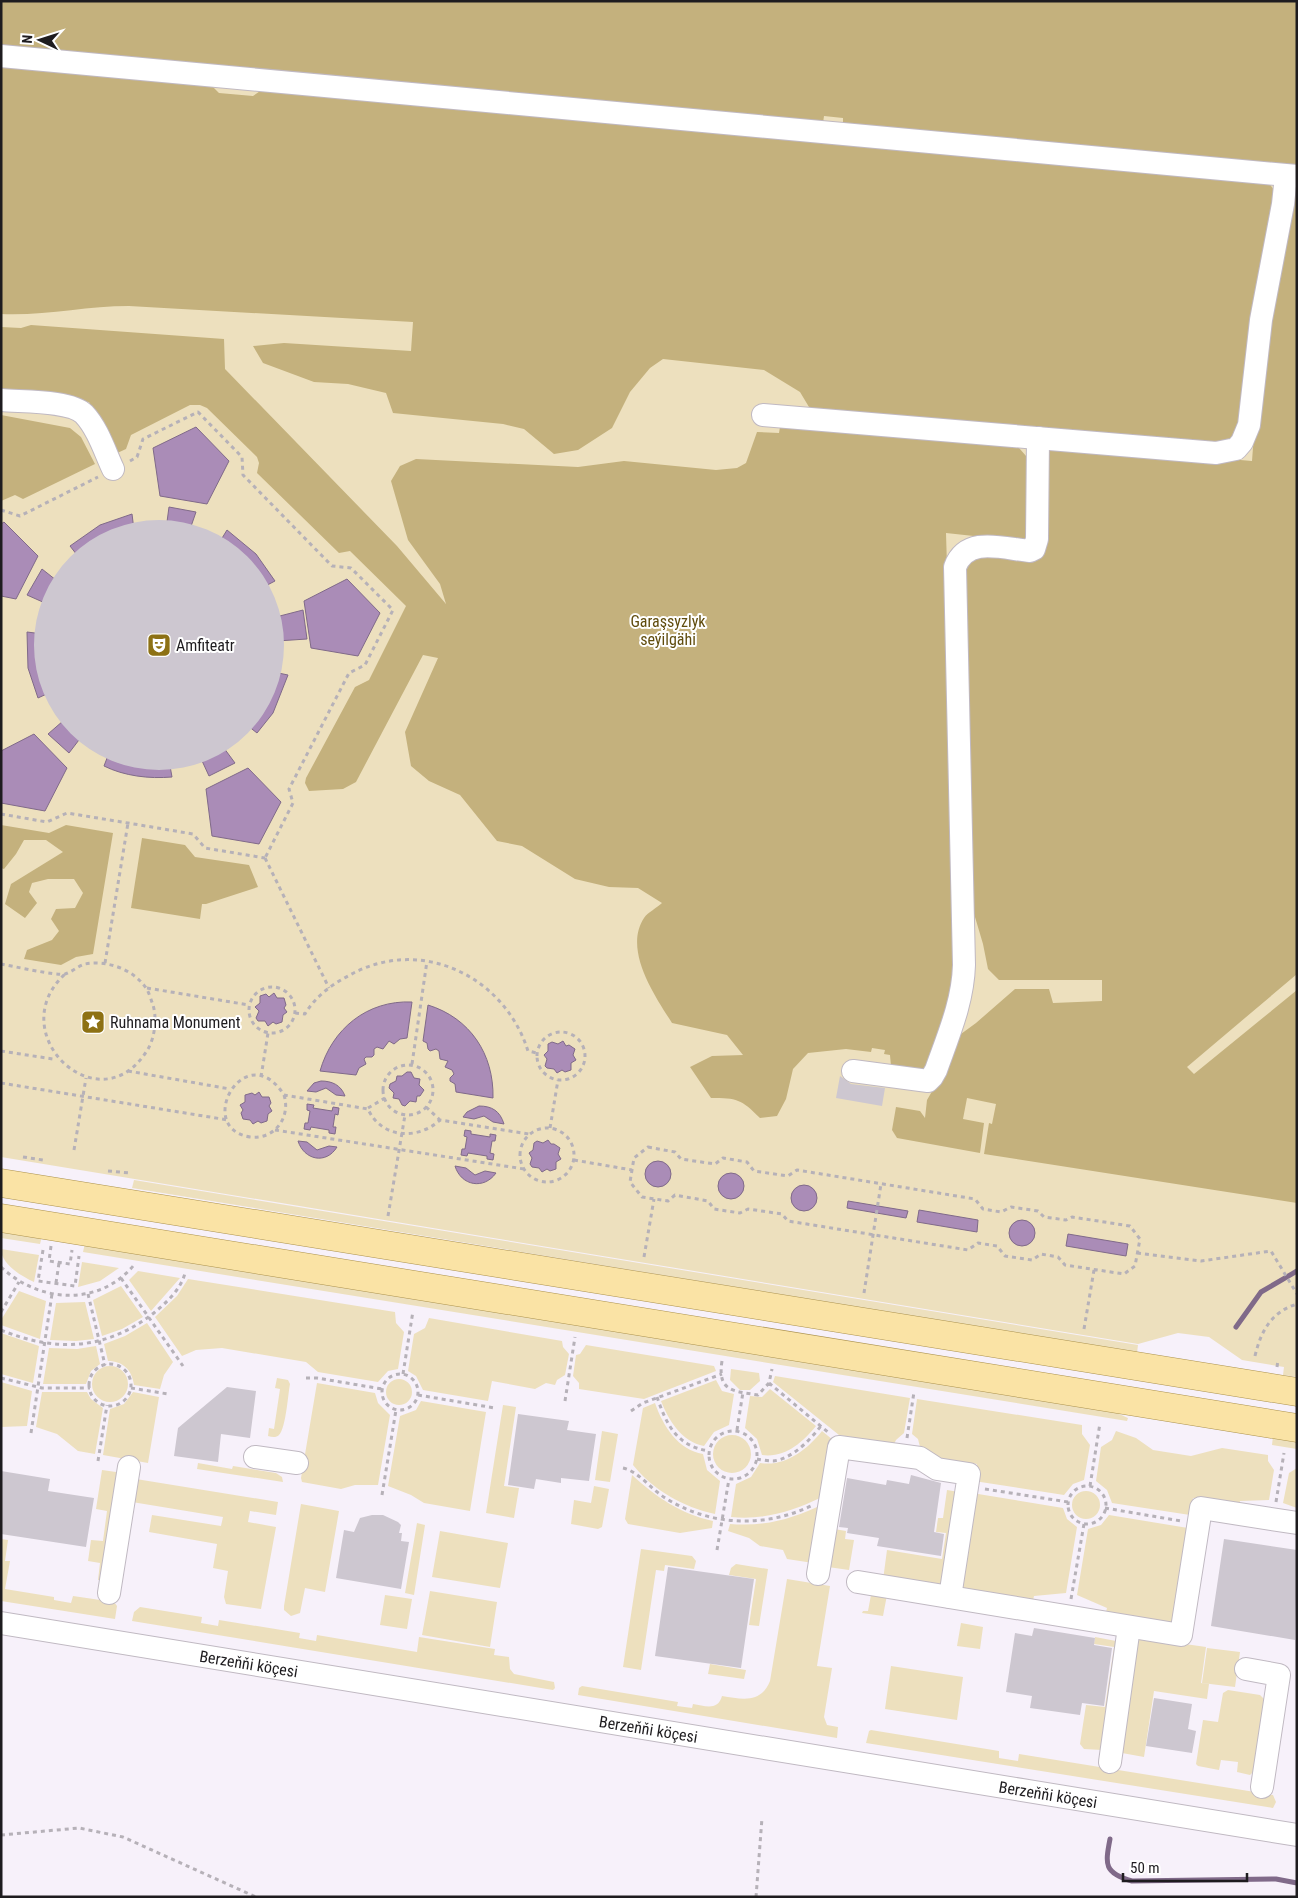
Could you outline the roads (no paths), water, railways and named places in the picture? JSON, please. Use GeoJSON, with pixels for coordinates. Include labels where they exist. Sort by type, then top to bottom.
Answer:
{"type":"FeatureCollection","features":[{"type":"Feature","properties":{"kind":"main road"},"geometry":{"type":"LineString","coordinates":[[1,1183],[1297,1392]]}},
{"type":"Feature","properties":{"kind":"main road"},"geometry":{"type":"LineString","coordinates":[[1,1218],[1297,1428]]}},
{"type":"Feature","properties":{"kind":"street"},"geometry":{"type":"LineString","coordinates":[[1,56],[1292,176],[1284,204],[1261,320],[1249,425],[1242,442],[1236,448],[1216,453],[763,415]]}},
{"type":"Feature","properties":{"kind":"street"},"geometry":{"type":"LineString","coordinates":[[1,400],[55,404],[78,410],[95,430],[113,469]]}},
{"type":"Feature","properties":{"kind":"street"},"geometry":{"type":"LineString","coordinates":[[853,1071],[928,1080],[936,1070],[959,1004],[963,986],[964,965],[955,566],[964,551],[974,547],[1030,551],[1034,549],[1037,538],[1038,438]]}},
{"type":"Feature","properties":{"kind":"street"},"geometry":{"type":"LineString","coordinates":[[818,1574],[839,1446],[920,1458],[937,1469],[969,1474],[950,1597]]}},
{"type":"Feature","properties":{"kind":"street"},"geometry":{"type":"LineString","coordinates":[[255,1457],[297,1463]]}},
{"type":"Feature","properties":{"kind":"street"},"geometry":{"type":"LineString","coordinates":[[108,1593],[129,1467]]}},
{"type":"Feature","properties":{"kind":"street"},"geometry":{"type":"LineString","coordinates":[[858,1582],[1181,1635],[1201,1508],[1297,1524]]}},
{"type":"Feature","properties":{"kind":"street","name":"Berzeňňi köçesi"},"geometry":{"type":"LineString","coordinates":[[1,1624],[1297,1835]]}},
{"type":"Feature","properties":{"kind":"street"},"geometry":{"type":"LineString","coordinates":[[1110,1762],[1129,1627]]}},
{"type":"Feature","properties":{"kind":"street"},"geometry":{"type":"LineString","coordinates":[[1246,1669],[1278,1675],[1262,1786]]}},
{"type":"Feature","properties":{"kind":"waterway"},"geometry":{"type":"LineString","coordinates":[[1236,1327],[1261,1292],[1297,1271]]}},
{"type":"Feature","properties":{"kind":"waterway"},"geometry":{"type":"LineString","coordinates":[[1110,1839],[1107,1862],[1111,1871],[1132,1881],[1276,1879],[1297,1883]]}},
{"type":"Feature","properties":{"kind":"place","name":"Amfiteatr"},"geometry":{"type":"Point","coordinates":[159,645]}},
{"type":"Feature","properties":{"kind":"place","name":"Ruhnama Monument"},"geometry":{"type":"Point","coordinates":[93,1022]}},
{"type":"Feature","properties":{"kind":"park label","name":"Garaşsyzlyk seýilgähi"},"geometry":{"type":"Point","coordinates":[668,630]}}]}
